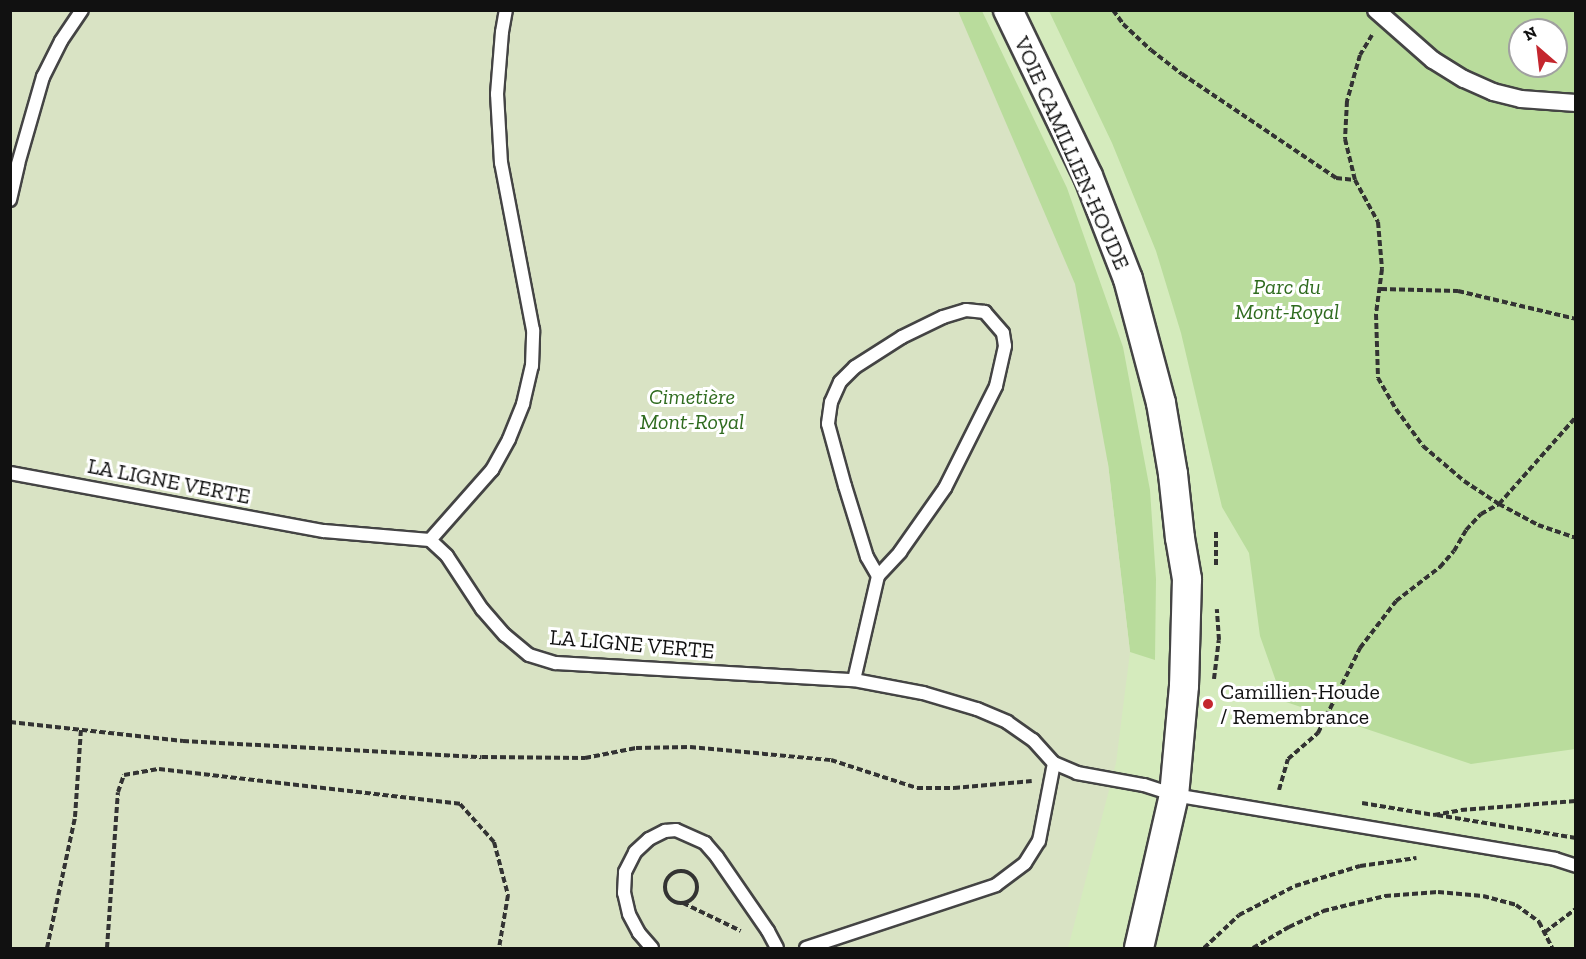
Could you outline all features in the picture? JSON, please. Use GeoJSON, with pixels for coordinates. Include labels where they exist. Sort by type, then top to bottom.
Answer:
{"type":"FeatureCollection","features":[{"type":"Feature","properties":{"kind":"street","name":"VOIE CAMILLIEN-HOUDE"},"geometry":{"type":"LineString","coordinates":[[1008,10],[1088,176],[1128,279],[1170,448],[1187,579]]}},
{"type":"Feature","properties":{"kind":"street","name":"VOIE CAMILLIEN-HOUDE"},"geometry":{"type":"LineString","coordinates":[[1025,10],[1120,215],[1155,317],[1179,420],[1192,499],[1194,540],[1187,579],[1184,686],[1174,795],[1139,948]]}},
{"type":"Feature","properties":{"kind":"street"},"geometry":{"type":"LineString","coordinates":[[1379,14],[1433,60],[1473,83],[1521,99],[1575,103]]}},
{"type":"Feature","properties":{"kind":"lane"},"geometry":{"type":"LineString","coordinates":[[11,198],[18,164],[43,77],[61,41],[82,10]]}},
{"type":"Feature","properties":{"kind":"lane"},"geometry":{"type":"LineString","coordinates":[[430,540],[492,470],[509,439],[523,404],[532,366],[533,330],[501,163],[497,94],[506,10]]}},
{"type":"Feature","properties":{"kind":"lane"},"geometry":{"type":"LineString","coordinates":[[854,680],[878,576],[900,552],[945,488],[996,386],[1005,346],[1003,333],[985,312],[966,310],[943,317],[902,337],[855,367],[840,382],[831,402],[828,424],[867,557],[878,576]]}},
{"type":"Feature","properties":{"kind":"lane","name":"LA LIGNE VERTE"},"geometry":{"type":"LineString","coordinates":[[10,473],[324,531],[430,540],[447,556],[482,609],[505,635],[529,654],[556,663],[854,680],[923,693],[977,709],[1007,722],[1033,741],[1054,762],[1077,773],[1144,785],[1174,795],[1555,859],[1575,866]]}},
{"type":"Feature","properties":{"kind":"lane"},"geometry":{"type":"LineString","coordinates":[[806,948],[996,885],[1025,863],[1039,841],[1054,762]]}},
{"type":"Feature","properties":{"kind":"lane"},"geometry":{"type":"LineString","coordinates":[[652,948],[639,933],[629,914],[624,893],[625,872],[636,852],[649,839],[664,831],[676,830],[705,843],[768,931],[777,948]]}},
{"type":"Feature","properties":{"kind":"path"},"geometry":{"type":"LineString","coordinates":[[1113,10],[1123,24],[1151,50],[1182,74],[1336,178],[1355,180]]}},
{"type":"Feature","properties":{"kind":"path"},"geometry":{"type":"LineString","coordinates":[[1379,14],[1360,55],[1347,101],[1344,139],[1355,180],[1378,222],[1382,269],[1376,314],[1378,378],[1396,409],[1423,446],[1464,481],[1499,504],[1538,525],[1575,538]]}},
{"type":"Feature","properties":{"kind":"path"},"geometry":{"type":"LineString","coordinates":[[1381,289],[1458,291],[1575,319]]}},
{"type":"Feature","properties":{"kind":"path"},"geometry":{"type":"LineString","coordinates":[[1279,790],[1288,759],[1318,733],[1360,648],[1396,601],[1440,567],[1454,552],[1466,530],[1481,514],[1499,504],[1575,417]]}},
{"type":"Feature","properties":{"kind":"path"},"geometry":{"type":"LineString","coordinates":[[10,722],[183,741],[482,757],[585,758],[636,748],[690,747],[831,760],[917,788],[954,788],[1051,780]]}},
{"type":"Feature","properties":{"kind":"path"},"geometry":{"type":"LineString","coordinates":[[47,948],[75,817],[81,730]]}},
{"type":"Feature","properties":{"kind":"path"},"geometry":{"type":"LineString","coordinates":[[107,948],[118,792],[124,775],[159,769],[460,804],[495,842],[508,895],[499,948]]}},
{"type":"Feature","properties":{"kind":"path"},"geometry":{"type":"LineString","coordinates":[[1270,789],[1290,792]]}},
{"type":"Feature","properties":{"kind":"path"},"geometry":{"type":"LineString","coordinates":[[1434,815],[1461,810],[1575,801]]}},
{"type":"Feature","properties":{"kind":"path"},"geometry":{"type":"LineString","coordinates":[[1357,802],[1575,838]]}},
{"type":"Feature","properties":{"kind":"path"},"geometry":{"type":"LineString","coordinates":[[1204,948],[1239,915],[1304,882],[1376,862],[1427,858]]}},
{"type":"Feature","properties":{"kind":"path"},"geometry":{"type":"LineString","coordinates":[[683,903],[693,899],[697,883],[692,874],[682,870],[667,877],[664,888],[672,901],[683,903],[742,931],[768,931]]}},
{"type":"Feature","properties":{"kind":"path"},"geometry":{"type":"LineString","coordinates":[[1253,948],[1294,924],[1323,911],[1376,897],[1416,893],[1462,893],[1507,902],[1532,914],[1545,932],[1552,948]]}},
{"type":"Feature","properties":{"kind":"path"},"geometry":{"type":"LineString","coordinates":[[1545,932],[1575,909]]}},
{"type":"Feature","properties":{"kind":"green space","name":"Cimetière Mont-Royal"},"geometry":{"type":"Polygon","coordinates":[[[10,11],[958,11],[1075,284],[1108,464],[1130,652],[1116,763],[1068,948],[11,948],[10,11]]]}},
{"type":"Feature","properties":{"kind":"green space","name":"Parc du Mont-Royal"},"geometry":{"type":"Polygon","coordinates":[[[844,11],[1575,11],[1575,948],[1054,948],[844,11]]]}},
{"type":"Feature","properties":{"kind":"green space"},"geometry":{"type":"Polygon","coordinates":[[[958,11],[982,11],[1067,188],[1123,347],[1150,490],[1156,579],[1155,660],[1130,652],[1108,464],[958,11]]]}},
{"type":"Feature","properties":{"kind":"green space"},"geometry":{"type":"Polygon","coordinates":[[[1049,11],[1575,11],[1575,749],[1471,764],[1283,701],[1260,636],[1249,553],[1222,507],[1181,333],[1156,251],[1112,143],[1049,11]]]}},
{"type":"Feature","properties":{"kind":"place","name":"Camillien-Houde / Remembrance"},"geometry":{"type":"Point","coordinates":[1208,704]}}]}
